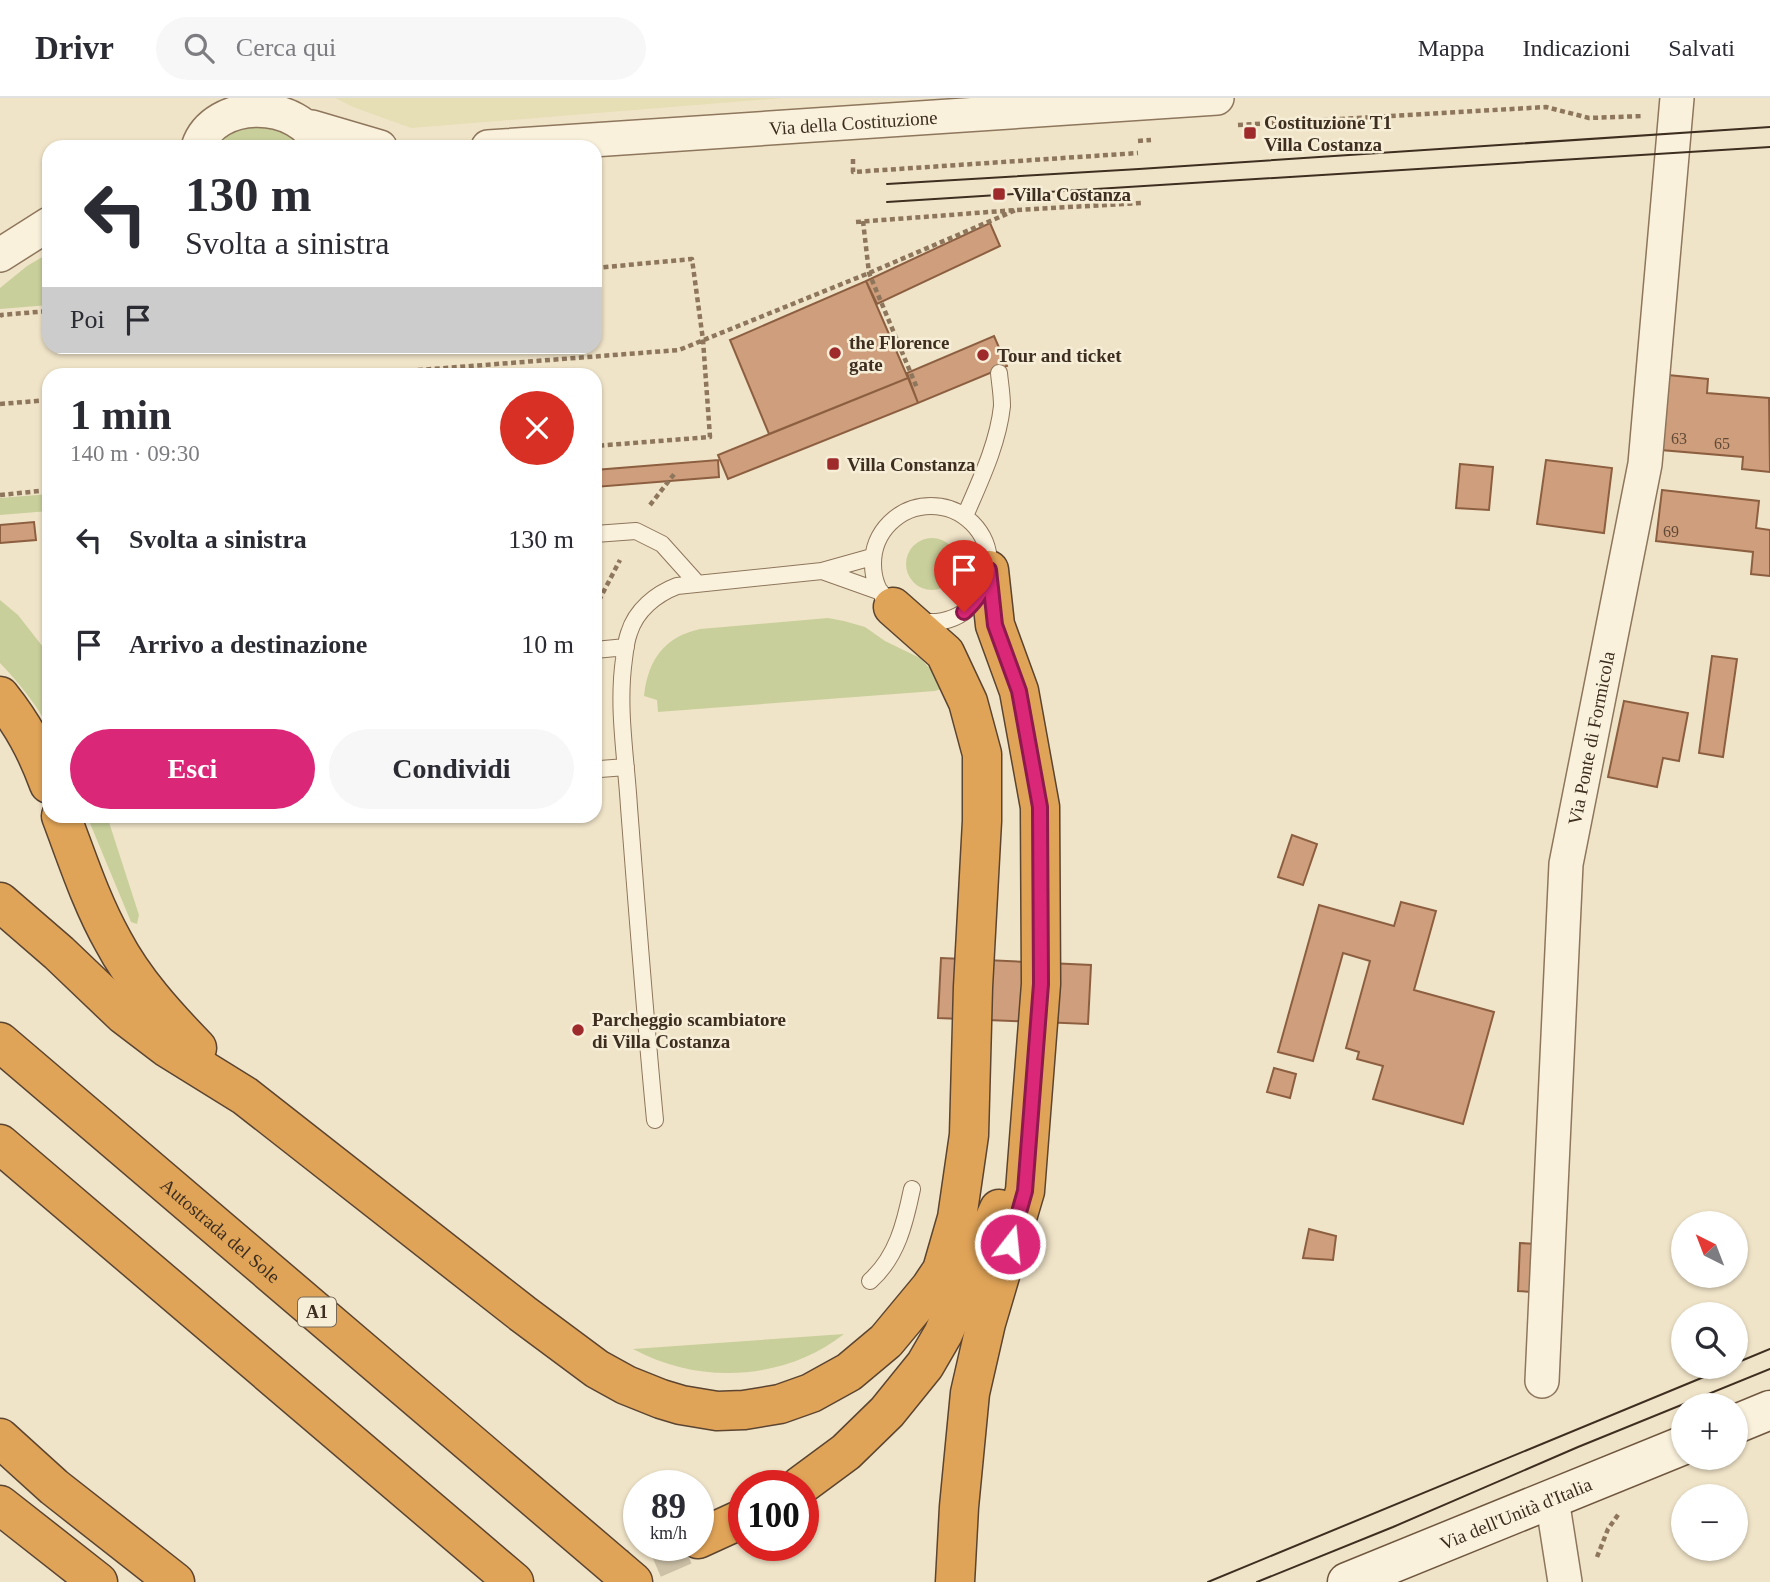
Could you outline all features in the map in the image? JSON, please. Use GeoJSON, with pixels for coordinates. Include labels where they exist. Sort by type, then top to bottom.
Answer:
{"type":"FeatureCollection","features":[{"type":"Feature","properties":{"kind":"highway"},"geometry":{"type":"LineString","coordinates":[[955,1582],[970,1393],[986,1324],[1025,1191],[1041,984],[1040,807],[1019,691],[995,625],[989,570]]}},
{"type":"Feature","properties":{"kind":"highway"},"geometry":{"type":"LineString","coordinates":[[0,902],[124,1015],[166,1047],[245,1096],[597,1369],[626,1385],[681,1405],[717,1411],[780,1404],[811,1393],[849,1373],[886,1341],[915,1308],[942,1270],[957,1218],[969,1135],[982,821],[982,754],[968,702],[946,653],[887,600]]}},
{"type":"Feature","properties":{"kind":"highway"},"geometry":{"type":"LineString","coordinates":[[0,696],[19,720],[42,767]]}},
{"type":"Feature","properties":{"kind":"highway"},"geometry":{"type":"LineString","coordinates":[[64,823],[113,941],[134,974],[172,1023],[245,1096]]}},
{"type":"Feature","properties":{"kind":"highway"},"geometry":{"type":"LineString","coordinates":[[819,1472],[846,1452],[887,1412],[925,1364],[943,1334],[1007,1191],[1041,984]]}},
{"type":"Feature","properties":{"kind":"highway","name":"Autostrada del Sole"},"geometry":{"type":"LineString","coordinates":[[0,1042],[633,1582]]}},
{"type":"Feature","properties":{"kind":"highway"},"geometry":{"type":"LineString","coordinates":[[0,1144],[514,1582]]}},
{"type":"Feature","properties":{"kind":"highway"},"geometry":{"type":"LineString","coordinates":[[0,1438],[54,1487],[175,1582]]}},
{"type":"Feature","properties":{"kind":"highway"},"geometry":{"type":"LineString","coordinates":[[0,1505],[98,1582]]}},
{"type":"Feature","properties":{"kind":"street","name":"Via della Costituzione"},"geometry":{"type":"LineString","coordinates":[[592,140],[1217,98]]}},
{"type":"Feature","properties":{"kind":"street","name":"Via Ponte di Formicola"},"geometry":{"type":"LineString","coordinates":[[1542,1381],[1566,864],[1644,464],[1677,98]]}},
{"type":"Feature","properties":{"kind":"street"},"geometry":{"type":"LineString","coordinates":[[202,129],[229,107],[246,100],[270,100],[282,103],[302,120],[360,140]]}},
{"type":"Feature","properties":{"kind":"street"},"geometry":{"type":"LineString","coordinates":[[0,255],[42,228]]}},
{"type":"Feature","properties":{"kind":"street"},"geometry":{"type":"LineString","coordinates":[[1748,1419],[1770,1410]]}},
{"type":"Feature","properties":{"kind":"street","name":"Via dell'Unità d'Italia"},"geometry":{"type":"LineString","coordinates":[[1347,1582],[1671,1450]]}},
{"type":"Feature","properties":{"kind":"street"},"geometry":{"type":"LineString","coordinates":[[1552,1499],[1564,1582]]}},
{"type":"Feature","properties":{"kind":"lane"},"geometry":{"type":"LineString","coordinates":[[965,516],[996,434],[1002,406],[999,373]]}},
{"type":"Feature","properties":{"kind":"lane"},"geometry":{"type":"LineString","coordinates":[[822,571],[887,600],[911,618],[928,622],[947,620],[964,612],[977,600],[985,586],[989,555],[985,540],[976,526],[965,516],[936,506],[905,512],[892,521],[882,533],[872,557],[872,567],[887,600]]}},
{"type":"Feature","properties":{"kind":"lane"},"geometry":{"type":"LineString","coordinates":[[602,533],[636,531],[662,544],[697,583]]}},
{"type":"Feature","properties":{"kind":"lane"},"geometry":{"type":"LineString","coordinates":[[655,1120],[620,709],[628,633],[649,603],[668,590],[686,584],[822,571],[872,557]]}},
{"type":"Feature","properties":{"kind":"lane"},"geometry":{"type":"LineString","coordinates":[[602,650],[626,648]]}},
{"type":"Feature","properties":{"kind":"lane"},"geometry":{"type":"LineString","coordinates":[[602,769],[626,767]]}},
{"type":"Feature","properties":{"kind":"lane"},"geometry":{"type":"LineString","coordinates":[[870,1281],[884,1267],[897,1244],[912,1189]]}},
{"type":"Feature","properties":{"kind":"path"},"geometry":{"type":"LineString","coordinates":[[853,159],[853,172],[1138,153]]}},
{"type":"Feature","properties":{"kind":"path"},"geometry":{"type":"LineString","coordinates":[[856,222],[1142,203]]}},
{"type":"Feature","properties":{"kind":"path"},"geometry":{"type":"LineString","coordinates":[[445,368],[679,350],[869,274],[1016,210]]}},
{"type":"Feature","properties":{"kind":"path"},"geometry":{"type":"LineString","coordinates":[[863,221],[869,274],[917,388]]}},
{"type":"Feature","properties":{"kind":"path"},"geometry":{"type":"LineString","coordinates":[[602,267],[692,260],[703,340],[710,438],[602,446]]}},
{"type":"Feature","properties":{"kind":"path"},"geometry":{"type":"LineString","coordinates":[[0,317],[42,312]]}},
{"type":"Feature","properties":{"kind":"path"},"geometry":{"type":"LineString","coordinates":[[0,404],[42,401]]}},
{"type":"Feature","properties":{"kind":"path"},"geometry":{"type":"LineString","coordinates":[[650,505],[675,473]]}},
{"type":"Feature","properties":{"kind":"path"},"geometry":{"type":"LineString","coordinates":[[0,495],[42,491]]}},
{"type":"Feature","properties":{"kind":"path"},"geometry":{"type":"LineString","coordinates":[[602,594],[620,559]]}},
{"type":"Feature","properties":{"kind":"path"},"geometry":{"type":"LineString","coordinates":[[1595,1563],[1603,1539],[1622,1511]]}},
{"type":"Feature","properties":{"kind":"shaded area"},"geometry":{"type":"Polygon","coordinates":[[[335,98],[784,98],[411,128],[335,98]]]}},
{"type":"Feature","properties":{"kind":"green space"},"geometry":{"type":"Polygon","coordinates":[[[248,120],[287,131],[294,140],[223,140],[227,133],[248,120]]]}},
{"type":"Feature","properties":{"kind":"green space"},"geometry":{"type":"Polygon","coordinates":[[[42,257],[42,306],[0,309],[0,288],[42,257]]]}},
{"type":"Feature","properties":{"kind":"green space"},"geometry":{"type":"Polygon","coordinates":[[[42,495],[42,512],[0,515],[0,498],[42,495]]]}},
{"type":"Feature","properties":{"kind":"green space"},"geometry":{"type":"Polygon","coordinates":[[[932,538],[942,540],[950,546],[956,554],[956,574],[950,582],[942,588],[932,590],[922,588],[914,582],[908,574],[906,564],[908,554],[914,546],[922,540],[932,538]]]}},
{"type":"Feature","properties":{"kind":"green space"},"geometry":{"type":"Polygon","coordinates":[[[0,600],[18,615],[42,646],[42,716],[27,694],[0,663],[0,600]]]}},
{"type":"Feature","properties":{"kind":"green space"},"geometry":{"type":"Polygon","coordinates":[[[828,618],[865,627],[885,641],[920,658],[944,688],[935,691],[658,712],[657,700],[644,696],[649,671],[660,652],[687,633],[700,629],[828,618]]]}},
{"type":"Feature","properties":{"kind":"green space"},"geometry":{"type":"Polygon","coordinates":[[[90,823],[109,823],[139,915],[137,924],[131,922],[90,823]]]}},
{"type":"Feature","properties":{"kind":"green space"},"geometry":{"type":"Polygon","coordinates":[[[844,1334],[820,1350],[795,1361],[741,1373],[685,1368],[659,1361],[633,1349],[844,1334]]]}},
{"type":"Feature","properties":{"kind":"building"},"geometry":{"type":"Polygon","coordinates":[[[990,223],[1000,246],[877,304],[866,281],[990,223]]]}},
{"type":"Feature","properties":{"kind":"building"},"geometry":{"type":"Polygon","coordinates":[[[866,281],[908,378],[769,434],[730,340],[866,281]]]}},
{"type":"Feature","properties":{"kind":"building"},"geometry":{"type":"Polygon","coordinates":[[[994,336],[1007,366],[918,403],[907,373],[994,336]]]}},
{"type":"Feature","properties":{"kind":"building"},"geometry":{"type":"Polygon","coordinates":[[[1668,375],[1708,379],[1707,393],[1769,398],[1770,472],[1742,469],[1743,457],[1661,450],[1668,375]]]}},
{"type":"Feature","properties":{"kind":"building"},"geometry":{"type":"Polygon","coordinates":[[[908,378],[918,403],[728,479],[718,455],[908,378]]]}},
{"type":"Feature","properties":{"kind":"building"},"geometry":{"type":"Polygon","coordinates":[[[718,460],[719,477],[602,486],[602,469],[718,460]]]}},
{"type":"Feature","properties":{"kind":"building"},"geometry":{"type":"Polygon","coordinates":[[[1546,460],[1612,468],[1604,533],[1537,524],[1546,460]]]}},
{"type":"Feature","properties":{"kind":"building"},"geometry":{"type":"Polygon","coordinates":[[[1460,464],[1493,467],[1489,510],[1456,508],[1460,464]]]}},
{"type":"Feature","properties":{"kind":"building"},"geometry":{"type":"Polygon","coordinates":[[[1662,490],[1759,501],[1756,528],[1770,530],[1770,576],[1751,574],[1753,552],[1656,541],[1662,490]]]}},
{"type":"Feature","properties":{"kind":"building"},"geometry":{"type":"Polygon","coordinates":[[[34,522],[36,540],[0,543],[0,525],[34,522]]]}},
{"type":"Feature","properties":{"kind":"building"},"geometry":{"type":"Polygon","coordinates":[[[1712,656],[1737,659],[1723,757],[1699,753],[1712,656]]]}},
{"type":"Feature","properties":{"kind":"building"},"geometry":{"type":"Polygon","coordinates":[[[1624,701],[1688,713],[1679,761],[1663,758],[1657,787],[1608,777],[1624,701]]]}},
{"type":"Feature","properties":{"kind":"building"},"geometry":{"type":"Polygon","coordinates":[[[1292,835],[1317,844],[1303,885],[1278,877],[1292,835]]]}},
{"type":"Feature","properties":{"kind":"building"},"geometry":{"type":"Polygon","coordinates":[[[1401,902],[1436,911],[1414,990],[1494,1012],[1463,1124],[1373,1099],[1383,1066],[1357,1059],[1359,1052],[1346,1048],[1370,961],[1343,953],[1313,1061],[1278,1052],[1319,905],[1394,926],[1401,902]]]}},
{"type":"Feature","properties":{"kind":"building"},"geometry":{"type":"Polygon","coordinates":[[[941,958],[1091,965],[1088,1024],[938,1018],[941,958]]]}},
{"type":"Feature","properties":{"kind":"building"},"geometry":{"type":"Polygon","coordinates":[[[1274,1068],[1296,1074],[1290,1098],[1267,1092],[1274,1068]]]}},
{"type":"Feature","properties":{"kind":"building"},"geometry":{"type":"Polygon","coordinates":[[[1309,1229],[1336,1236],[1333,1260],[1303,1258],[1309,1229]]]}},
{"type":"Feature","properties":{"kind":"building"},"geometry":{"type":"Polygon","coordinates":[[[1520,1243],[1536,1244],[1533,1292],[1518,1291],[1520,1243]]]}},
{"type":"Feature","properties":{"kind":"tunnel"},"geometry":{"type":"LineString","coordinates":[[601,1582],[649,1561]]}},
{"type":"Feature","properties":{"kind":"tram line"},"geometry":{"type":"LineString","coordinates":[[887,184],[1770,127]]}},
{"type":"Feature","properties":{"kind":"tram line"},"geometry":{"type":"LineString","coordinates":[[887,202],[1770,147]]}},
{"type":"Feature","properties":{"kind":"tram line"},"geometry":{"type":"LineString","coordinates":[[1748,1358],[1770,1349]]}},
{"type":"Feature","properties":{"kind":"tram line"},"geometry":{"type":"LineString","coordinates":[[1257,1582],[1770,1369]]}},
{"type":"Feature","properties":{"kind":"tram line"},"geometry":{"type":"LineString","coordinates":[[1208,1582],[1699,1379]]}},
{"type":"Feature","properties":{"kind":"place","name":"Costituzione T1 Villa Costanza"},"geometry":{"type":"Point","coordinates":[1250,133]}},
{"type":"Feature","properties":{"kind":"place","name":"Villa Costanza"},"geometry":{"type":"Point","coordinates":[999,194]}},
{"type":"Feature","properties":{"kind":"place","name":"the Florence gate"},"geometry":{"type":"Point","coordinates":[835,353]}},
{"type":"Feature","properties":{"kind":"place","name":"Tour and ticket"},"geometry":{"type":"Point","coordinates":[983,355]}},
{"type":"Feature","properties":{"kind":"place","name":"Villa Constanza"},"geometry":{"type":"Point","coordinates":[833,464]}},
{"type":"Feature","properties":{"kind":"place","name":"Parcheggio scambiatore di Villa Costanza"},"geometry":{"type":"Point","coordinates":[578,1030]}},
{"type":"Feature","properties":{"kind":"route"},"geometry":{"type":"LineString","coordinates":[[964,612],[977,600],[985,586],[989,570],[995,625],[1019,691],[1040,807],[1041,984],[1025,1191],[1010,1244]]}}]}
